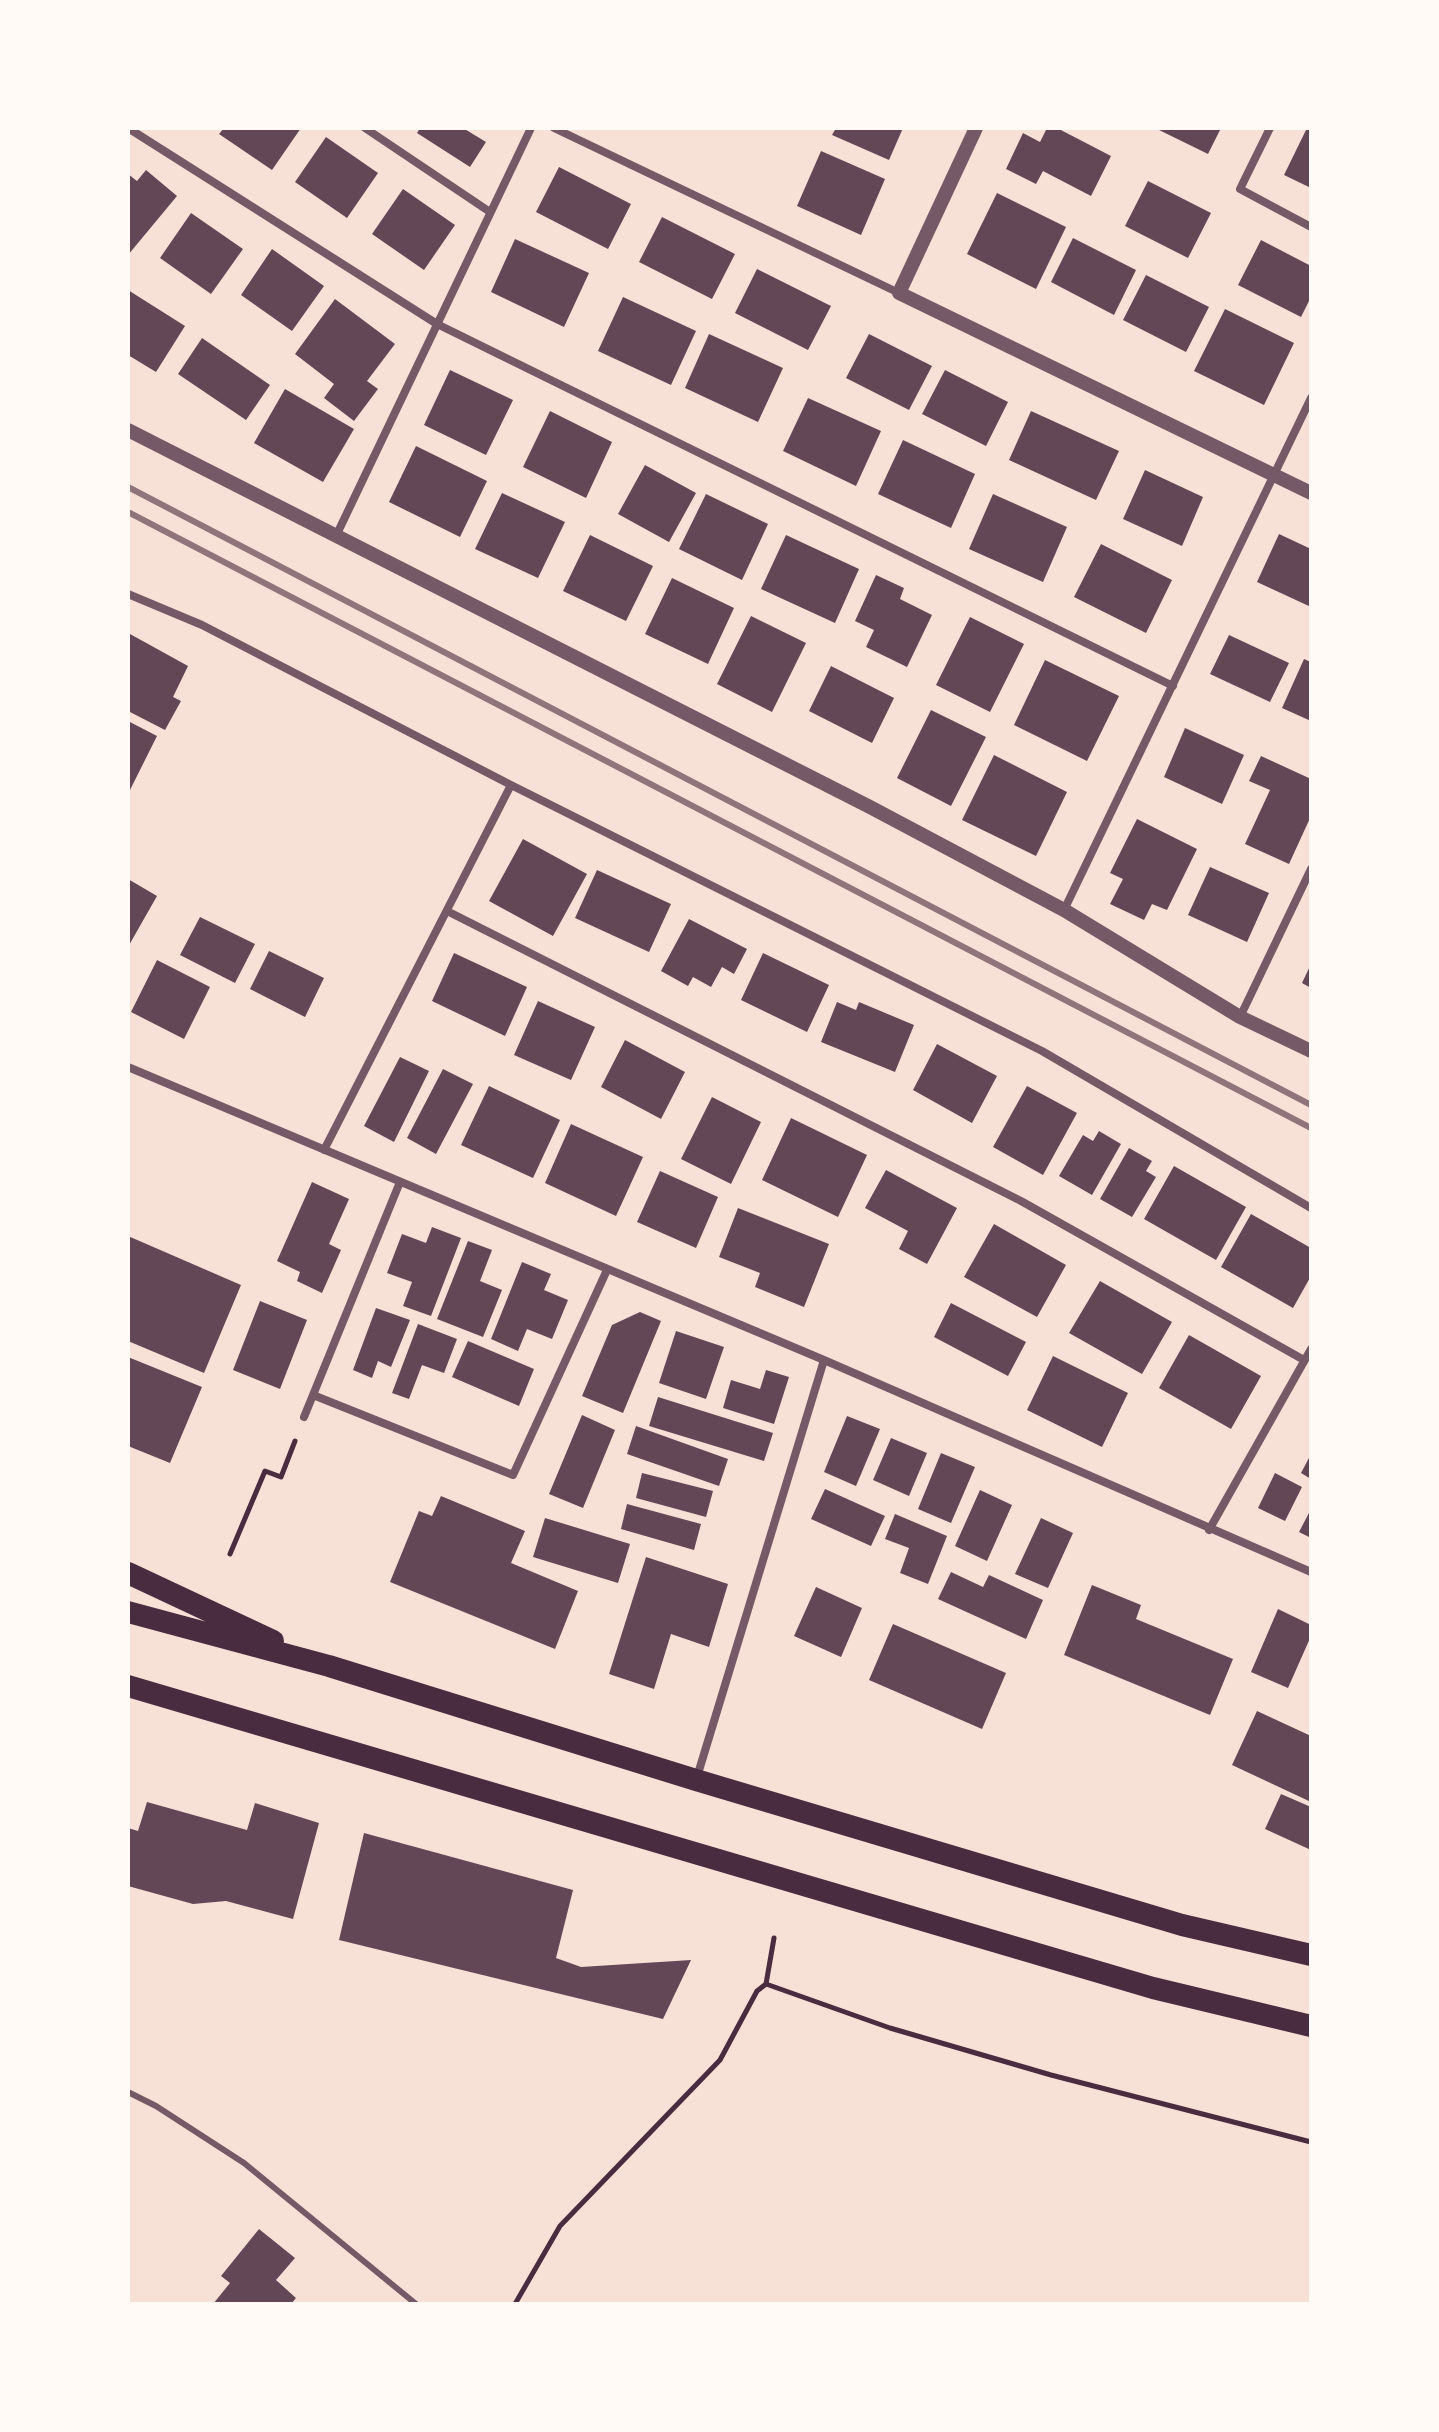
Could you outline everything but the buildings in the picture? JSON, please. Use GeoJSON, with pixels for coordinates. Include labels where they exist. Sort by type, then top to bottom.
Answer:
{"type":"FeatureCollection","features":[{"type":"Feature","properties":{"kind":"highway"},"geometry":{"type":"LineString","coordinates":[[128,1573],[329,1666]]}},
{"type":"Feature","properties":{"kind":"highway"},"geometry":{"type":"LineString","coordinates":[[128,1612],[329,1666],[696,1780],[1182,1925],[1311,1955]]}},
{"type":"Feature","properties":{"kind":"highway"},"geometry":{"type":"LineString","coordinates":[[128,1686],[1153,1988],[1311,2026]]}},
{"type":"Feature","properties":{"kind":"highway"},"geometry":{"type":"LineString","coordinates":[[128,1702],[238,1716]]}},
{"type":"Feature","properties":{"kind":"street"},"geometry":{"type":"LineString","coordinates":[[128,128],[437,324],[1173,686]]}},
{"type":"Feature","properties":{"kind":"street"},"geometry":{"type":"LineString","coordinates":[[365,128],[490,212]]}},
{"type":"Feature","properties":{"kind":"street"},"geometry":{"type":"LineString","coordinates":[[336,537],[531,128]]}},
{"type":"Feature","properties":{"kind":"street"},"geometry":{"type":"LineString","coordinates":[[554,128],[1311,493]]}},
{"type":"Feature","properties":{"kind":"street"},"geometry":{"type":"LineString","coordinates":[[899,293],[976,128]]}},
{"type":"Feature","properties":{"kind":"street"},"geometry":{"type":"LineString","coordinates":[[1270,128],[1240,189],[1311,227]]}},
{"type":"Feature","properties":{"kind":"street"},"geometry":{"type":"LineString","coordinates":[[1064,910],[1311,398]]}},
{"type":"Feature","properties":{"kind":"street"},"geometry":{"type":"LineString","coordinates":[[128,430],[870,807],[1064,910],[1240,1017],[1311,1051]]}},
{"type":"Feature","properties":{"kind":"street"},"geometry":{"type":"LineString","coordinates":[[128,594],[202,625],[511,785],[1042,1051],[1311,1208]]}},
{"type":"Feature","properties":{"kind":"street"},"geometry":{"type":"LineString","coordinates":[[324,1150],[511,785]]}},
{"type":"Feature","properties":{"kind":"street"},"geometry":{"type":"LineString","coordinates":[[1240,1017],[1311,869]]}},
{"type":"Feature","properties":{"kind":"street"},"geometry":{"type":"LineString","coordinates":[[447,911],[1021,1201],[1304,1360]]}},
{"type":"Feature","properties":{"kind":"street"},"geometry":{"type":"LineString","coordinates":[[128,1067],[824,1360],[1311,1572]]}},
{"type":"Feature","properties":{"kind":"street"},"geometry":{"type":"LineString","coordinates":[[304,1417],[400,1182]]}},
{"type":"Feature","properties":{"kind":"street"},"geometry":{"type":"LineString","coordinates":[[313,1395],[513,1475],[607,1270]]}},
{"type":"Feature","properties":{"kind":"street"},"geometry":{"type":"LineString","coordinates":[[1209,1530],[1311,1349]]}},
{"type":"Feature","properties":{"kind":"street"},"geometry":{"type":"LineString","coordinates":[[696,1780],[824,1360]]}},
{"type":"Feature","properties":{"kind":"lane"},"geometry":{"type":"LineString","coordinates":[[128,2092],[156,2106],[244,2163],[416,2304]]}},
{"type":"Feature","properties":{"kind":"path"},"geometry":{"type":"LineString","coordinates":[[230,1554],[265,1471],[281,1477],[304,1417]]}},
{"type":"Feature","properties":{"kind":"path"},"geometry":{"type":"LineString","coordinates":[[515,2304],[560,2226],[720,2060],[757,1991],[766,1984],[774,1938]]}},
{"type":"Feature","properties":{"kind":"path"},"geometry":{"type":"LineString","coordinates":[[766,1984],[890,2028],[1022,2067],[1311,2142]]}},
{"type":"Feature","properties":{"kind":"railway"},"geometry":{"type":"LineString","coordinates":[[128,487],[1311,1105]]}},
{"type":"Feature","properties":{"kind":"railway"},"geometry":{"type":"LineString","coordinates":[[128,512],[1311,1128]]}}]}
